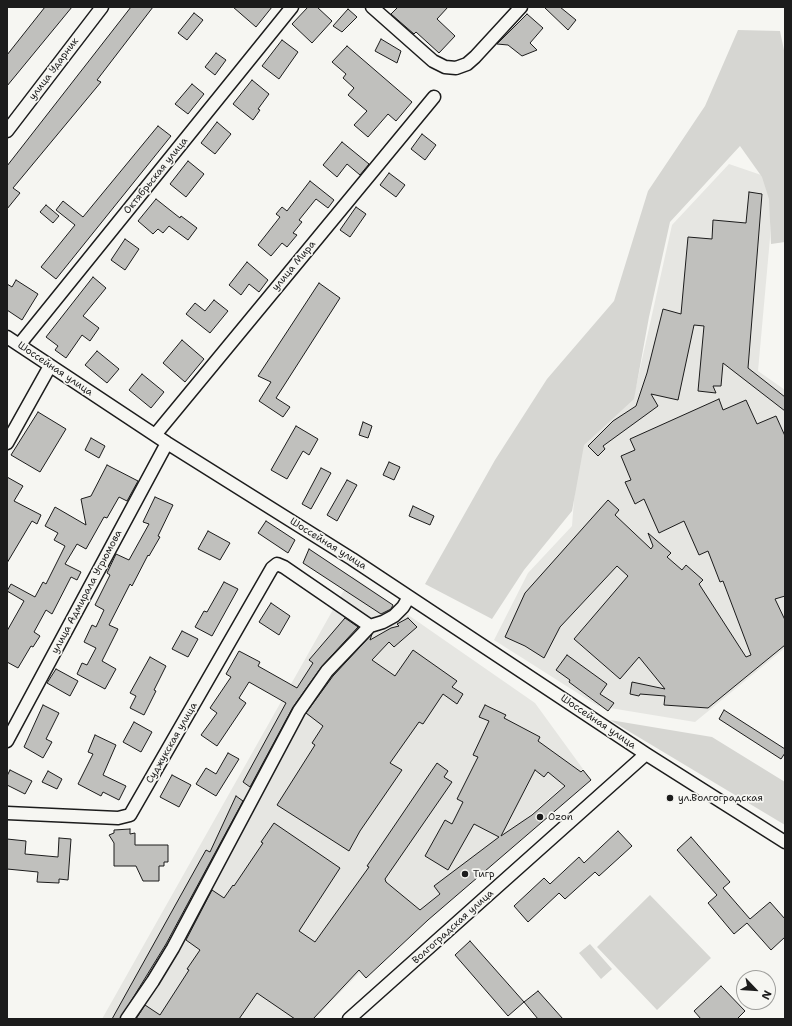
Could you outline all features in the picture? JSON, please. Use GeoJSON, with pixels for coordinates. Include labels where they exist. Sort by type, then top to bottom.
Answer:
{"type":"FeatureCollection","features":[{"type":"Feature","properties":{"kind":"street","name":"улица Ударник"},"geometry":{"type":"LineString","coordinates":[[7,131],[102,7]]}},
{"type":"Feature","properties":{"kind":"street","name":"Октябрьская улица"},"geometry":{"type":"LineString","coordinates":[[19,345],[292,7]]}},
{"type":"Feature","properties":{"kind":"street"},"geometry":{"type":"LineString","coordinates":[[376,8],[433,61],[445,67],[456,68],[467,64],[475,57],[521,7]]}},
{"type":"Feature","properties":{"kind":"street","name":"улица Мира"},"geometry":{"type":"LineString","coordinates":[[155,435],[434,97]]}},
{"type":"Feature","properties":{"kind":"street","name":"Шоссейная улица"},"geometry":{"type":"LineString","coordinates":[[7,337],[167,443],[352,559],[646,754],[785,842]]}},
{"type":"Feature","properties":{"kind":"street"},"geometry":{"type":"LineString","coordinates":[[7,443],[50,366]]}},
{"type":"Feature","properties":{"kind":"street","name":"улица Адмирала Угрюмова"},"geometry":{"type":"LineString","coordinates":[[7,741],[167,443]]}},
{"type":"Feature","properties":{"kind":"street","name":"Суджукская улица"},"geometry":{"type":"LineString","coordinates":[[7,813],[118,818],[130,814],[272,568],[277,564],[284,567],[370,626]]}},
{"type":"Feature","properties":{"kind":"street"},"geometry":{"type":"LineString","coordinates":[[127,1019],[173,948],[299,711],[327,671],[370,626],[383,622],[394,616],[403,607],[409,597]]}},
{"type":"Feature","properties":{"kind":"street","name":"Волгоградская улица"},"geometry":{"type":"LineString","coordinates":[[349,1019],[646,754]]}},
{"type":"Feature","properties":{"kind":"shaded area"},"geometry":{"type":"Polygon","coordinates":[[[738,30],[780,31],[785,55],[785,242],[771,244],[769,199],[762,177],[740,146],[670,222],[649,317],[634,399],[584,445],[572,511],[524,570],[492,619],[425,584],[495,460],[547,379],[614,301],[648,191],[705,106],[738,30]]]}},
{"type":"Feature","properties":{"kind":"shaded area"},"geometry":{"type":"Polygon","coordinates":[[[729,164],[770,178],[770,238],[758,371],[785,390],[785,648],[695,722],[598,706],[494,640],[528,573],[572,526],[578,448],[635,391],[672,225],[729,164]]]}},
{"type":"Feature","properties":{"kind":"shaded area"},"geometry":{"type":"Polygon","coordinates":[[[352,576],[535,703],[583,769],[422,909],[314,1019],[102,1019],[352,576]]]}},
{"type":"Feature","properties":{"kind":"shaded area"},"geometry":{"type":"Polygon","coordinates":[[[610,720],[712,737],[785,782],[785,825],[610,720]]]}},
{"type":"Feature","properties":{"kind":"shaded area"},"geometry":{"type":"Polygon","coordinates":[[[650,895],[711,958],[657,1010],[597,947],[650,895]]]}},
{"type":"Feature","properties":{"kind":"shaded area"},"geometry":{"type":"Polygon","coordinates":[[[590,944],[612,969],[601,979],[579,953],[590,944]]]}},
{"type":"Feature","properties":{"kind":"building"},"geometry":{"type":"Polygon","coordinates":[[[45,7],[72,7],[7,86],[7,55],[45,7]]]}},
{"type":"Feature","properties":{"kind":"building"},"geometry":{"type":"Polygon","coordinates":[[[131,7],[153,7],[97,80],[101,82],[13,188],[20,193],[7,209],[7,166],[131,7]]]}},
{"type":"Feature","properties":{"kind":"building"},"geometry":{"type":"Polygon","coordinates":[[[233,7],[272,7],[256,27],[233,7]]]}},
{"type":"Feature","properties":{"kind":"building"},"geometry":{"type":"Polygon","coordinates":[[[308,7],[317,7],[332,21],[312,43],[292,24],[308,7]]]}},
{"type":"Feature","properties":{"kind":"building"},"geometry":{"type":"Polygon","coordinates":[[[398,7],[448,7],[437,19],[455,36],[439,53],[416,32],[414,34],[391,14],[398,7]]]}},
{"type":"Feature","properties":{"kind":"building"},"geometry":{"type":"Polygon","coordinates":[[[544,7],[560,7],[576,20],[568,30],[544,7]]]}},
{"type":"Feature","properties":{"kind":"building"},"geometry":{"type":"Polygon","coordinates":[[[348,9],[357,17],[342,32],[333,26],[348,9]]]}},
{"type":"Feature","properties":{"kind":"building"},"geometry":{"type":"Polygon","coordinates":[[[194,13],[203,20],[187,40],[178,33],[194,13]]]}},
{"type":"Feature","properties":{"kind":"building"},"geometry":{"type":"Polygon","coordinates":[[[527,14],[543,28],[530,43],[537,50],[522,56],[508,45],[497,44],[527,14]]]}},
{"type":"Feature","properties":{"kind":"building"},"geometry":{"type":"Polygon","coordinates":[[[381,39],[401,51],[397,63],[375,51],[381,39]]]}},
{"type":"Feature","properties":{"kind":"building"},"geometry":{"type":"Polygon","coordinates":[[[282,40],[298,52],[279,79],[262,66],[282,40]]]}},
{"type":"Feature","properties":{"kind":"building"},"geometry":{"type":"Polygon","coordinates":[[[347,46],[412,102],[396,121],[388,114],[368,137],[354,125],[367,111],[348,95],[354,88],[343,78],[346,74],[332,62],[347,46]]]}},
{"type":"Feature","properties":{"kind":"building"},"geometry":{"type":"Polygon","coordinates":[[[216,53],[226,60],[215,75],[205,67],[216,53]]]}},
{"type":"Feature","properties":{"kind":"building"},"geometry":{"type":"Polygon","coordinates":[[[252,80],[269,94],[258,109],[260,110],[253,120],[233,104],[252,80]]]}},
{"type":"Feature","properties":{"kind":"building"},"geometry":{"type":"Polygon","coordinates":[[[192,84],[204,94],[188,114],[175,104],[192,84]]]}},
{"type":"Feature","properties":{"kind":"building"},"geometry":{"type":"Polygon","coordinates":[[[217,122],[231,134],[215,154],[201,143],[217,122]]]}},
{"type":"Feature","properties":{"kind":"building"},"geometry":{"type":"Polygon","coordinates":[[[158,126],[171,136],[56,279],[41,267],[75,225],[56,210],[63,201],[83,217],[158,126]]]}},
{"type":"Feature","properties":{"kind":"building"},"geometry":{"type":"Polygon","coordinates":[[[422,134],[436,145],[425,160],[411,149],[422,134]]]}},
{"type":"Feature","properties":{"kind":"building"},"geometry":{"type":"Polygon","coordinates":[[[342,142],[369,164],[360,175],[347,164],[337,177],[323,165],[342,142]]]}},
{"type":"Feature","properties":{"kind":"building"},"geometry":{"type":"Polygon","coordinates":[[[188,161],[204,174],[186,197],[170,184],[188,161]]]}},
{"type":"Feature","properties":{"kind":"building"},"geometry":{"type":"Polygon","coordinates":[[[389,173],[405,185],[396,197],[380,185],[389,173]]]}},
{"type":"Feature","properties":{"kind":"building"},"geometry":{"type":"Polygon","coordinates":[[[310,181],[334,200],[328,208],[316,199],[299,220],[302,222],[293,233],[297,235],[287,247],[282,243],[271,256],[258,245],[280,217],[276,214],[282,207],[287,211],[310,181]]]}},
{"type":"Feature","properties":{"kind":"building"},"geometry":{"type":"Polygon","coordinates":[[[749,192],[762,194],[748,368],[785,397],[785,411],[723,363],[721,386],[713,386],[716,393],[698,391],[704,326],[694,325],[678,400],[651,394],[658,406],[603,446],[605,449],[598,456],[588,446],[613,421],[636,406],[647,373],[663,309],[681,314],[688,237],[712,239],[713,220],[746,223],[749,192]]]}},
{"type":"Feature","properties":{"kind":"building"},"geometry":{"type":"Polygon","coordinates":[[[156,199],[180,218],[181,216],[197,228],[188,240],[169,226],[163,233],[158,229],[153,234],[138,221],[156,199]]]}},
{"type":"Feature","properties":{"kind":"building"},"geometry":{"type":"Polygon","coordinates":[[[46,205],[59,216],[53,223],[40,212],[46,205]]]}},
{"type":"Feature","properties":{"kind":"building"},"geometry":{"type":"Polygon","coordinates":[[[356,207],[366,214],[350,237],[340,230],[356,207]]]}},
{"type":"Feature","properties":{"kind":"building"},"geometry":{"type":"Polygon","coordinates":[[[125,239],[139,249],[125,270],[111,260],[125,239]]]}},
{"type":"Feature","properties":{"kind":"building"},"geometry":{"type":"Polygon","coordinates":[[[247,262],[268,280],[259,292],[249,284],[241,295],[229,285],[247,262]]]}},
{"type":"Feature","properties":{"kind":"building"},"geometry":{"type":"Polygon","coordinates":[[[93,277],[106,288],[83,316],[99,328],[90,341],[82,335],[66,358],[55,350],[58,346],[46,337],[93,277]]]}},
{"type":"Feature","properties":{"kind":"building"},"geometry":{"type":"Polygon","coordinates":[[[16,280],[38,294],[22,320],[7,310],[7,284],[12,287],[16,280]]]}},
{"type":"Feature","properties":{"kind":"building"},"geometry":{"type":"Polygon","coordinates":[[[319,283],[340,298],[276,398],[290,407],[283,417],[259,401],[271,382],[258,376],[319,283]]]}},
{"type":"Feature","properties":{"kind":"building"},"geometry":{"type":"Polygon","coordinates":[[[214,300],[228,311],[210,333],[186,314],[195,303],[205,311],[214,300]]]}},
{"type":"Feature","properties":{"kind":"building"},"geometry":{"type":"Polygon","coordinates":[[[182,340],[204,359],[185,382],[163,363],[182,340]]]}},
{"type":"Feature","properties":{"kind":"building"},"geometry":{"type":"Polygon","coordinates":[[[97,351],[119,369],[107,383],[85,365],[97,351]]]}},
{"type":"Feature","properties":{"kind":"building"},"geometry":{"type":"Polygon","coordinates":[[[142,374],[164,392],[151,408],[129,390],[142,374]]]}},
{"type":"Feature","properties":{"kind":"building"},"geometry":{"type":"Polygon","coordinates":[[[719,399],[723,410],[746,400],[757,424],[776,416],[785,436],[785,596],[775,599],[785,620],[785,645],[708,708],[664,705],[665,696],[640,694],[639,696],[630,694],[632,682],[665,689],[639,657],[620,679],[574,639],[628,576],[617,566],[560,627],[544,658],[525,646],[505,637],[525,593],[608,500],[619,510],[615,515],[651,549],[653,546],[648,533],[671,553],[667,557],[682,570],[686,565],[703,580],[699,584],[746,657],[751,655],[723,581],[720,582],[708,551],[699,555],[684,521],[659,533],[644,499],[635,504],[625,482],[631,480],[621,456],[635,450],[630,439],[719,399]]]}},
{"type":"Feature","properties":{"kind":"building"},"geometry":{"type":"Polygon","coordinates":[[[38,412],[66,429],[40,472],[11,455],[38,412]]]}},
{"type":"Feature","properties":{"kind":"building"},"geometry":{"type":"Polygon","coordinates":[[[363,422],[372,426],[368,438],[359,435],[363,422]]]}},
{"type":"Feature","properties":{"kind":"building"},"geometry":{"type":"Polygon","coordinates":[[[296,426],[318,439],[309,455],[303,451],[287,479],[271,470],[296,426]]]}},
{"type":"Feature","properties":{"kind":"building"},"geometry":{"type":"Polygon","coordinates":[[[91,438],[105,446],[99,458],[85,450],[91,438]]]}},
{"type":"Feature","properties":{"kind":"building"},"geometry":{"type":"Polygon","coordinates":[[[389,462],[400,467],[394,480],[383,475],[389,462]]]}},
{"type":"Feature","properties":{"kind":"building"},"geometry":{"type":"Polygon","coordinates":[[[107,465],[138,481],[127,501],[119,497],[107,518],[104,517],[86,549],[77,544],[65,564],[81,572],[77,580],[71,577],[52,614],[46,610],[34,632],[40,636],[33,647],[31,646],[18,668],[7,662],[7,631],[24,601],[7,591],[11,584],[35,597],[43,582],[46,584],[65,546],[54,540],[58,533],[45,526],[55,507],[86,525],[81,499],[91,496],[107,465]]]}},
{"type":"Feature","properties":{"kind":"building"},"geometry":{"type":"Polygon","coordinates":[[[321,468],[331,473],[311,509],[302,504],[321,468]]]}},
{"type":"Feature","properties":{"kind":"building"},"geometry":{"type":"Polygon","coordinates":[[[7,477],[23,486],[14,501],[41,515],[37,524],[32,521],[7,563],[7,477]]]}},
{"type":"Feature","properties":{"kind":"building"},"geometry":{"type":"Polygon","coordinates":[[[347,480],[357,485],[337,521],[327,515],[347,480]]]}},
{"type":"Feature","properties":{"kind":"building"},"geometry":{"type":"Polygon","coordinates":[[[155,497],[173,505],[158,536],[160,537],[149,556],[148,555],[132,586],[130,584],[109,625],[118,629],[102,661],[116,669],[105,689],[77,674],[82,663],[87,665],[96,648],[84,642],[92,625],[96,627],[104,610],[95,605],[110,575],[107,573],[116,554],[129,560],[149,524],[143,522],[155,497]]]}},
{"type":"Feature","properties":{"kind":"building"},"geometry":{"type":"Polygon","coordinates":[[[413,506],[434,516],[430,525],[409,516],[413,506]]]}},
{"type":"Feature","properties":{"kind":"building"},"geometry":{"type":"Polygon","coordinates":[[[266,521],[295,540],[288,553],[258,533],[266,521]]]}},
{"type":"Feature","properties":{"kind":"building"},"geometry":{"type":"Polygon","coordinates":[[[208,531],[230,543],[220,560],[198,549],[208,531]]]}},
{"type":"Feature","properties":{"kind":"building"},"geometry":{"type":"Polygon","coordinates":[[[309,549],[393,605],[391,609],[381,614],[303,563],[309,549]]]}},
{"type":"Feature","properties":{"kind":"building"},"geometry":{"type":"Polygon","coordinates":[[[224,582],[238,589],[212,636],[195,627],[204,611],[207,612],[224,582]]]}},
{"type":"Feature","properties":{"kind":"building"},"geometry":{"type":"Polygon","coordinates":[[[271,603],[290,616],[279,635],[259,622],[271,603]]]}},
{"type":"Feature","properties":{"kind":"building"},"geometry":{"type":"Polygon","coordinates":[[[345,618],[358,627],[322,666],[293,707],[250,787],[243,782],[286,703],[249,682],[239,698],[246,703],[217,746],[201,735],[217,713],[210,708],[231,677],[226,674],[239,651],[260,662],[258,666],[297,688],[313,663],[309,660],[345,618]]]}},
{"type":"Feature","properties":{"kind":"building"},"geometry":{"type":"Polygon","coordinates":[[[408,618],[417,627],[394,647],[389,642],[372,660],[395,676],[413,650],[457,681],[452,687],[463,694],[457,704],[443,694],[423,724],[419,722],[390,763],[402,770],[360,831],[349,851],[277,805],[315,745],[312,743],[323,726],[306,713],[333,676],[372,634],[370,640],[391,628],[399,626],[397,624],[408,618]]]}},
{"type":"Feature","properties":{"kind":"building"},"geometry":{"type":"Polygon","coordinates":[[[182,631],[198,639],[188,657],[172,649],[182,631]]]}},
{"type":"Feature","properties":{"kind":"building"},"geometry":{"type":"Polygon","coordinates":[[[567,655],[607,684],[600,694],[614,703],[608,711],[569,682],[570,680],[556,670],[567,655]]]}},
{"type":"Feature","properties":{"kind":"building"},"geometry":{"type":"Polygon","coordinates":[[[150,657],[166,666],[144,715],[130,708],[136,696],[130,693],[150,657]]]}},
{"type":"Feature","properties":{"kind":"building"},"geometry":{"type":"Polygon","coordinates":[[[56,669],[78,681],[70,696],[47,683],[56,669]]]}},
{"type":"Feature","properties":{"kind":"building"},"geometry":{"type":"Polygon","coordinates":[[[43,705],[59,713],[46,739],[52,742],[43,758],[24,747],[43,705]]]}},
{"type":"Feature","properties":{"kind":"building"},"geometry":{"type":"Polygon","coordinates":[[[485,705],[506,715],[504,718],[540,737],[538,741],[581,772],[583,770],[591,780],[428,920],[366,978],[359,970],[313,1019],[295,1019],[257,993],[239,1019],[136,1019],[145,1005],[160,1015],[200,950],[186,940],[212,890],[224,898],[233,885],[234,886],[263,843],[261,842],[274,823],[340,868],[299,931],[315,942],[369,867],[367,866],[437,763],[448,771],[444,777],[452,782],[385,879],[386,882],[420,910],[440,894],[434,886],[499,837],[474,824],[448,870],[425,856],[445,820],[452,824],[463,802],[457,799],[478,757],[473,755],[489,721],[479,717],[485,705]],[[535,770],[501,836],[532,815],[565,786],[548,772],[544,777],[535,770]]]}},
{"type":"Feature","properties":{"kind":"building"},"geometry":{"type":"Polygon","coordinates":[[[724,710],[785,749],[785,753],[781,759],[719,719],[724,710]]]}},
{"type":"Feature","properties":{"kind":"building"},"geometry":{"type":"Polygon","coordinates":[[[134,722],[152,732],[141,752],[123,742],[134,722]]]}},
{"type":"Feature","properties":{"kind":"building"},"geometry":{"type":"Polygon","coordinates":[[[95,735],[116,745],[103,775],[126,786],[119,800],[103,792],[101,796],[78,784],[93,754],[88,752],[95,735]]]}},
{"type":"Feature","properties":{"kind":"building"},"geometry":{"type":"Polygon","coordinates":[[[228,753],[239,759],[216,796],[196,784],[206,768],[216,774],[228,753]]]}},
{"type":"Feature","properties":{"kind":"building"},"geometry":{"type":"Polygon","coordinates":[[[10,770],[32,781],[25,794],[7,785],[7,776],[10,770]]]}},
{"type":"Feature","properties":{"kind":"building"},"geometry":{"type":"Polygon","coordinates":[[[48,771],[62,779],[57,789],[42,782],[48,771]]]}},
{"type":"Feature","properties":{"kind":"building"},"geometry":{"type":"Polygon","coordinates":[[[172,775],[191,785],[179,807],[160,797],[172,775]]]}},
{"type":"Feature","properties":{"kind":"building"},"geometry":{"type":"Polygon","coordinates":[[[236,796],[243,801],[166,944],[120,1019],[112,1019],[206,850],[210,852],[236,796]]]}},
{"type":"Feature","properties":{"kind":"building"},"geometry":{"type":"Polygon","coordinates":[[[130,829],[130,834],[135,833],[135,845],[168,845],[168,862],[164,862],[164,866],[159,866],[159,881],[143,881],[136,866],[114,866],[114,843],[109,835],[114,833],[114,830],[130,829]]]}},
{"type":"Feature","properties":{"kind":"building"},"geometry":{"type":"Polygon","coordinates":[[[618,831],[632,846],[599,876],[595,872],[565,899],[559,893],[528,922],[514,906],[544,878],[550,884],[579,857],[584,863],[618,831]]]}},
{"type":"Feature","properties":{"kind":"building"},"geometry":{"type":"Polygon","coordinates":[[[691,837],[730,882],[723,888],[750,919],[770,902],[785,919],[785,937],[771,950],[747,923],[734,934],[708,903],[717,895],[677,850],[691,837]]]}},
{"type":"Feature","properties":{"kind":"building"},"geometry":{"type":"Polygon","coordinates":[[[59,838],[71,839],[68,880],[59,879],[59,883],[37,882],[38,872],[7,869],[7,839],[26,841],[25,854],[58,857],[59,838]]]}},
{"type":"Feature","properties":{"kind":"building"},"geometry":{"type":"Polygon","coordinates":[[[470,941],[524,1002],[508,1016],[455,955],[470,941]]]}},
{"type":"Feature","properties":{"kind":"building"},"geometry":{"type":"Polygon","coordinates":[[[721,986],[736,1002],[736,1010],[745,1011],[737,1019],[701,1019],[694,1011],[721,986]]]}},
{"type":"Feature","properties":{"kind":"building"},"geometry":{"type":"Polygon","coordinates":[[[538,991],[563,1019],[538,1019],[524,1002],[538,991]]]}},
{"type":"Feature","properties":{"kind":"place","name":"ул.Волгоградская"},"geometry":{"type":"Point","coordinates":[670,798]}},
{"type":"Feature","properties":{"kind":"place","name":"Ozon"},"geometry":{"type":"Point","coordinates":[540,817]}},
{"type":"Feature","properties":{"kind":"place","name":"Тигр"},"geometry":{"type":"Point","coordinates":[465,874]}}]}
